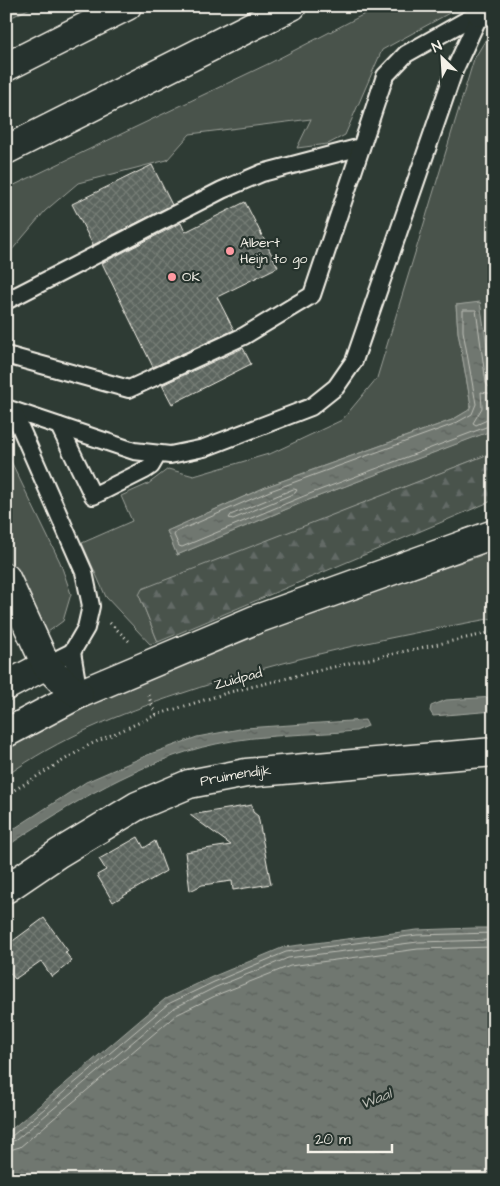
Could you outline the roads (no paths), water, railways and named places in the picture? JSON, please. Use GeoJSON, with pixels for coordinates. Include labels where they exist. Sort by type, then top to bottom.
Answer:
{"type":"FeatureCollection","features":[{"type":"Feature","properties":{"kind":"main road"},"geometry":{"type":"LineString","coordinates":[[6,67],[127,6]]}},
{"type":"Feature","properties":{"kind":"main road"},"geometry":{"type":"LineString","coordinates":[[6,150],[292,6]]}},
{"type":"Feature","properties":{"kind":"main road"},"geometry":{"type":"LineString","coordinates":[[6,733],[79,694],[258,619],[494,534]]}},
{"type":"Feature","properties":{"kind":"main road"},"geometry":{"type":"LineString","coordinates":[[6,578],[46,665],[67,686],[79,694]]}},
{"type":"Feature","properties":{"kind":"main road"},"geometry":{"type":"LineString","coordinates":[[6,686],[46,665]]}},
{"type":"Feature","properties":{"kind":"main road","name":"Pruimendijk"},"geometry":{"type":"LineString","coordinates":[[6,889],[59,853],[137,806],[189,784],[246,773],[494,752]]}},
{"type":"Feature","properties":{"kind":"lane"},"geometry":{"type":"LineString","coordinates":[[6,356],[129,389],[244,336],[312,295],[385,76],[406,54],[486,9]]}},
{"type":"Feature","properties":{"kind":"lane"},"geometry":{"type":"LineString","coordinates":[[10,410],[134,451],[170,455],[204,448],[311,407],[336,387],[354,361],[454,70],[486,9]]}},
{"type":"Feature","properties":{"kind":"lane"},"geometry":{"type":"LineString","coordinates":[[6,301],[230,187],[271,170],[361,147]]}},
{"type":"Feature","properties":{"kind":"lane"},"geometry":{"type":"LineString","coordinates":[[10,410],[84,572],[91,606],[86,628],[72,652],[46,665]]}},
{"type":"Feature","properties":{"kind":"lane"},"geometry":{"type":"LineString","coordinates":[[59,426],[93,496],[145,470],[151,466],[158,454]]}},
{"type":"Feature","properties":{"kind":"lane"},"geometry":{"type":"LineString","coordinates":[[72,652],[79,694]]}},
{"type":"Feature","properties":{"kind":"water"},"geometry":{"type":"Polygon","coordinates":[[[480,302],[493,388],[494,405],[491,431],[306,501],[177,555],[167,531],[268,486],[452,420],[469,410],[471,405],[458,332],[456,305],[480,302]]]}},
{"type":"Feature","properties":{"kind":"water"},"geometry":{"type":"Polygon","coordinates":[[[494,697],[494,711],[433,716],[430,711],[431,706],[446,700],[494,697]]]}},
{"type":"Feature","properties":{"kind":"water"},"geometry":{"type":"Polygon","coordinates":[[[365,720],[368,726],[356,731],[233,741],[189,751],[134,772],[106,786],[80,800],[6,847],[6,834],[86,782],[150,754],[197,737],[245,728],[365,720]]]}},
{"type":"Feature","properties":{"kind":"water","name":"Waal"},"geometry":{"type":"Polygon","coordinates":[[[494,928],[494,1180],[6,1180],[6,1134],[165,999],[284,947],[417,930],[494,928]]]}},
{"type":"Feature","properties":{"kind":"place","name":"Albert Heijn to go"},"geometry":{"type":"Point","coordinates":[230,251]}},
{"type":"Feature","properties":{"kind":"place","name":"OK"},"geometry":{"type":"Point","coordinates":[172,277]}}]}
